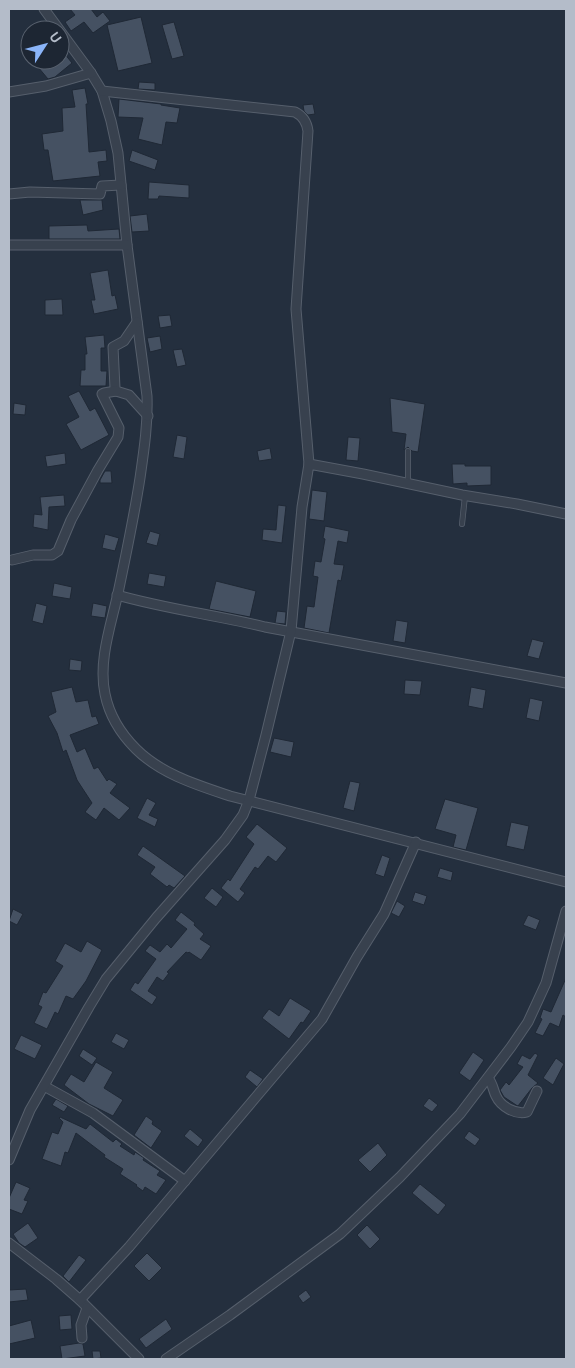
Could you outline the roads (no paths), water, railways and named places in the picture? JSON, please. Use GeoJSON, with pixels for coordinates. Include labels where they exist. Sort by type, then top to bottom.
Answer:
{"type":"FeatureCollection","features":[{"type":"Feature","properties":{"kind":"street"},"geometry":{"type":"LineString","coordinates":[[44,9],[102,91],[118,153],[148,416],[134,516],[106,642],[103,666],[104,692],[108,705],[122,732],[136,750],[161,768],[211,790],[286,811],[416,842],[566,882]]}},
{"type":"Feature","properties":{"kind":"street"},"geometry":{"type":"LineString","coordinates":[[9,92],[46,86],[91,73]]}},
{"type":"Feature","properties":{"kind":"street"},"geometry":{"type":"LineString","coordinates":[[9,1160],[30,1110],[106,979],[150,925],[225,840],[243,815],[249,800],[291,631],[302,507],[309,464],[296,309],[308,131],[306,123],[296,112],[102,91]]}},
{"type":"Feature","properties":{"kind":"street"},"geometry":{"type":"LineString","coordinates":[[9,194],[30,192],[100,194],[102,186],[121,185]]}},
{"type":"Feature","properties":{"kind":"street"},"geometry":{"type":"LineString","coordinates":[[9,245],[127,244]]}},
{"type":"Feature","properties":{"kind":"street"},"geometry":{"type":"LineString","coordinates":[[116,391],[113,347],[126,339],[137,322]]}},
{"type":"Feature","properties":{"kind":"street"},"geometry":{"type":"LineString","coordinates":[[12,560],[33,555],[52,555],[58,551],[71,520],[102,462],[118,437],[118,428],[102,394],[104,392],[116,391],[129,395],[148,416]]}},
{"type":"Feature","properties":{"kind":"street"},"geometry":{"type":"LineString","coordinates":[[309,464],[465,496],[566,514]]}},
{"type":"Feature","properties":{"kind":"street"},"geometry":{"type":"LineString","coordinates":[[117,595],[147,603],[566,683]]}},
{"type":"Feature","properties":{"kind":"street"},"geometry":{"type":"LineString","coordinates":[[80,1300],[129,1247],[322,1019],[384,914],[416,842]]}},
{"type":"Feature","properties":{"kind":"street"},"geometry":{"type":"LineString","coordinates":[[166,1359],[230,1315],[340,1234],[460,1114],[520,1035],[542,994],[566,911]]}},
{"type":"Feature","properties":{"kind":"street"},"geometry":{"type":"LineString","coordinates":[[488,1078],[493,1085],[497,1099],[514,1112],[527,1112],[537,1091]]}},
{"type":"Feature","properties":{"kind":"street"},"geometry":{"type":"LineString","coordinates":[[44,1086],[93,1113],[185,1181]]}},
{"type":"Feature","properties":{"kind":"street"},"geometry":{"type":"LineString","coordinates":[[9,1244],[56,1279],[80,1300],[139,1359]]}},
{"type":"Feature","properties":{"kind":"street"},"geometry":{"type":"LineString","coordinates":[[82,1338],[81,1325],[87,1308]]}},
{"type":"Feature","properties":{"kind":"lane"},"geometry":{"type":"LineString","coordinates":[[408,451],[408,483]]}},
{"type":"Feature","properties":{"kind":"lane"},"geometry":{"type":"LineString","coordinates":[[462,524],[465,496]]}}]}
